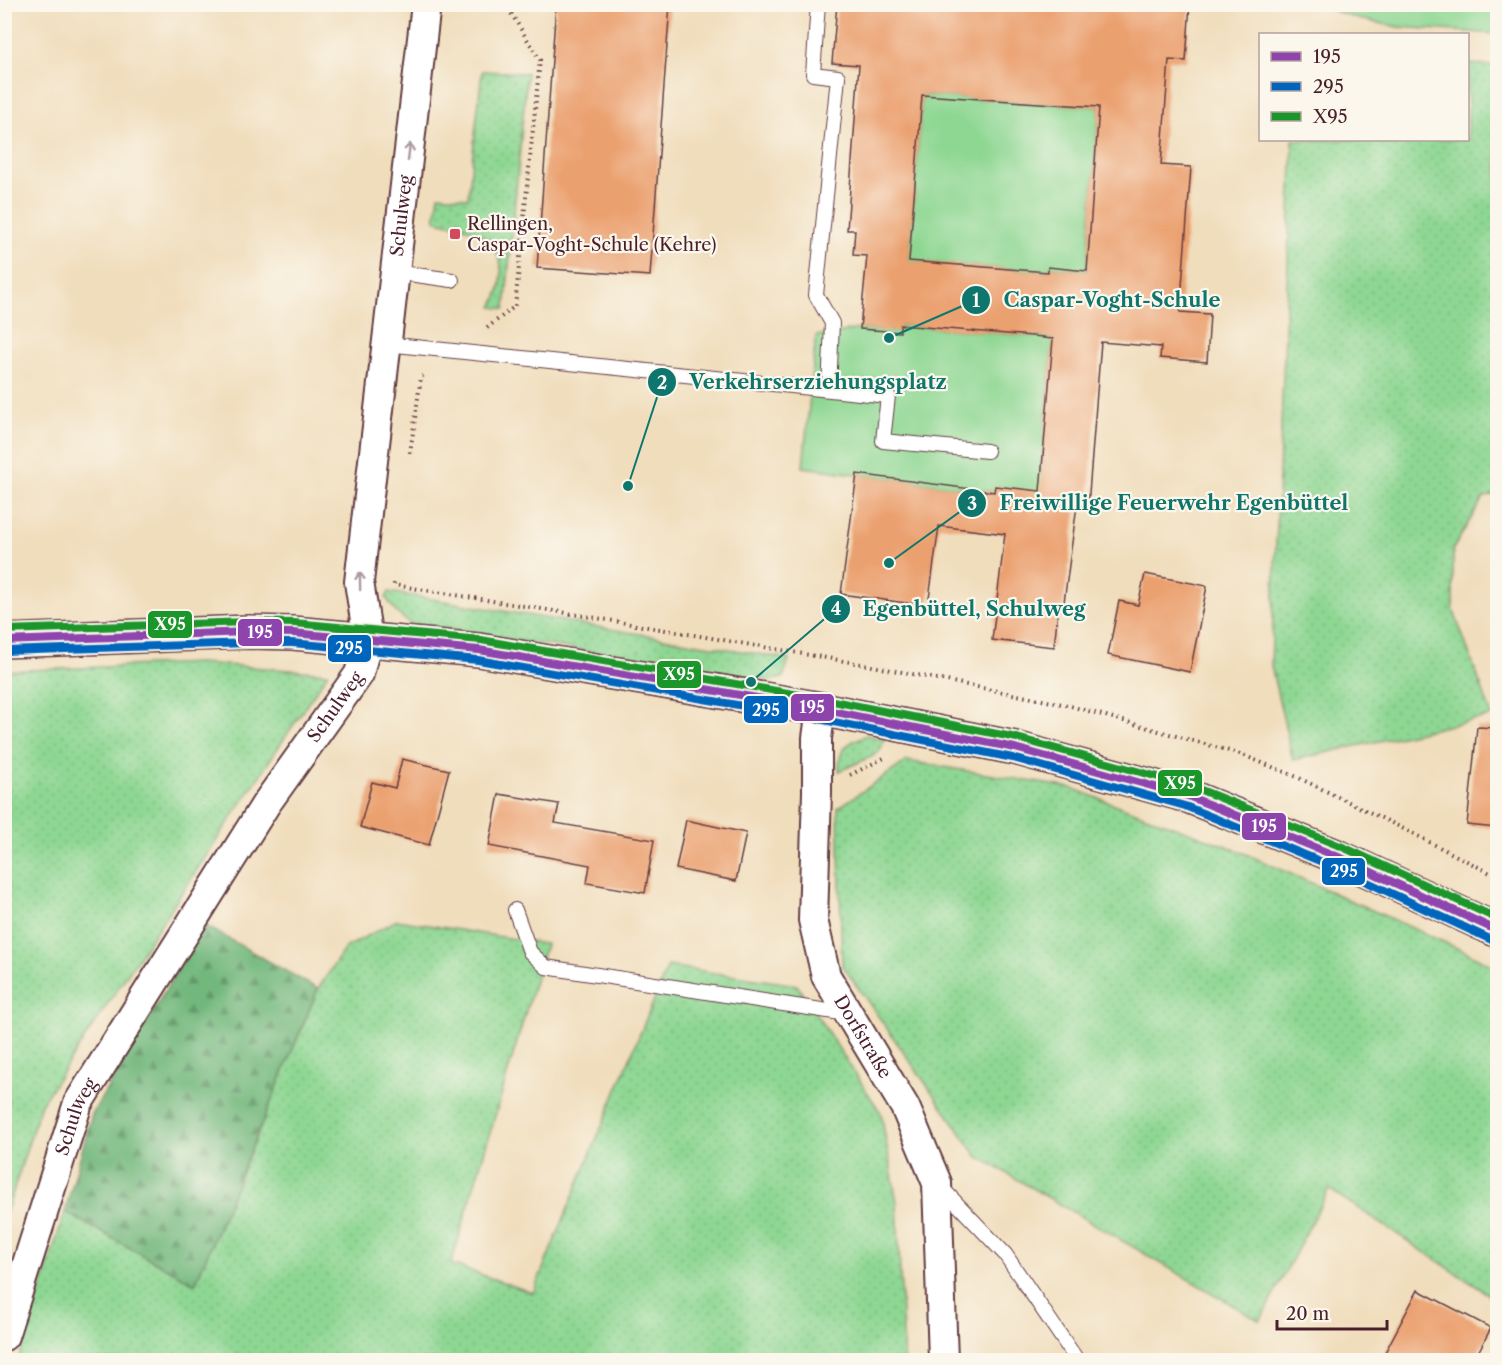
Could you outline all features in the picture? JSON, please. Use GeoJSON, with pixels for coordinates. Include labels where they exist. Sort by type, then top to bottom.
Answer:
{"type":"FeatureCollection","features":[{"type":"Feature","properties":{"kind":"main road"},"geometry":{"type":"LineString","coordinates":[[4,641],[249,632],[368,639],[479,650],[821,709],[1015,748],[1188,796],[1341,858],[1497,931]]}},
{"type":"Feature","properties":{"kind":"street","name":"Schulweg"},"geometry":{"type":"LineString","coordinates":[[4,1336],[78,1103],[266,804],[359,674],[368,639],[359,582],[426,4]]}},
{"type":"Feature","properties":{"kind":"street","name":"Dorfstraße"},"geometry":{"type":"LineString","coordinates":[[821,709],[817,738],[818,792],[813,920],[826,976],[904,1107],[937,1183],[943,1360]]}},
{"type":"Feature","properties":{"kind":"lane"},"geometry":{"type":"LineString","coordinates":[[818,4],[813,74],[838,77],[816,295],[832,323],[829,389]]}},
{"type":"Feature","properties":{"kind":"lane"},"geometry":{"type":"LineString","coordinates":[[394,272],[452,280]]}},
{"type":"Feature","properties":{"kind":"lane"},"geometry":{"type":"LineString","coordinates":[[386,344],[888,396],[884,441],[987,451]]}},
{"type":"Feature","properties":{"kind":"lane"},"geometry":{"type":"LineString","coordinates":[[515,910],[530,952],[546,967],[849,1014]]}},
{"type":"Feature","properties":{"kind":"lane"},"geometry":{"type":"LineString","coordinates":[[937,1183],[1005,1254],[1077,1360]]}},
{"type":"Feature","properties":{"kind":"path"},"geometry":{"type":"LineString","coordinates":[[410,456],[422,377],[515,306],[540,60],[508,10],[509,4]]}},
{"type":"Feature","properties":{"kind":"path"},"geometry":{"type":"LineString","coordinates":[[393,577],[394,585]]}},
{"type":"Feature","properties":{"kind":"path"},"geometry":{"type":"LineString","coordinates":[[818,792],[889,755]]}},
{"type":"Feature","properties":{"kind":"green space"},"geometry":{"type":"Polygon","coordinates":[[[1317,5],[1497,5],[1497,34],[1399,27],[1358,19],[1317,5]]]}},
{"type":"Feature","properties":{"kind":"green space"},"geometry":{"type":"Polygon","coordinates":[[[1469,64],[1497,66],[1498,493],[1483,498],[1453,549],[1453,609],[1492,716],[1293,760],[1271,666],[1293,141],[1469,141],[1469,64]]]}},
{"type":"Feature","properties":{"kind":"green space"},"geometry":{"type":"Polygon","coordinates":[[[482,71],[527,73],[505,309],[492,307],[500,285],[501,274],[497,253],[491,244],[472,230],[435,220],[439,195],[468,198],[482,71]]]}},
{"type":"Feature","properties":{"kind":"green space"},"geometry":{"type":"Polygon","coordinates":[[[922,95],[1099,107],[1087,271],[1049,267],[1048,272],[905,261],[909,259],[922,95]]]}},
{"type":"Feature","properties":{"kind":"green space"},"geometry":{"type":"Polygon","coordinates":[[[900,325],[1053,339],[1041,474],[1048,492],[994,492],[803,467],[816,336],[860,329],[900,332],[900,325]]]}},
{"type":"Feature","properties":{"kind":"green space"},"geometry":{"type":"Polygon","coordinates":[[[389,592],[789,659],[783,678],[770,680],[409,623],[397,613],[386,598],[389,592]]]}},
{"type":"Feature","properties":{"kind":"green space"},"geometry":{"type":"Polygon","coordinates":[[[200,663],[328,673],[41,1104],[5,1217],[5,671],[200,663]]]}},
{"type":"Feature","properties":{"kind":"green space"},"geometry":{"type":"Polygon","coordinates":[[[867,735],[884,739],[881,749],[873,756],[839,771],[840,757],[845,747],[867,735]]]}},
{"type":"Feature","properties":{"kind":"green space"},"geometry":{"type":"Polygon","coordinates":[[[907,761],[1071,788],[1237,850],[1497,968],[1497,1300],[1329,1189],[1260,1321],[977,1156],[842,965],[838,808],[907,761]]]}},
{"type":"Feature","properties":{"kind":"green space"},"geometry":{"type":"Polygon","coordinates":[[[397,920],[546,944],[451,1264],[533,1293],[668,966],[797,985],[881,1113],[897,1202],[904,1360],[18,1360],[65,1212],[195,1284],[318,989],[345,948],[397,920]]]}},
{"type":"Feature","properties":{"kind":"green space"},"geometry":{"type":"Polygon","coordinates":[[[204,925],[318,989],[195,1284],[65,1212],[92,1114],[204,925]]]}},
{"type":"Feature","properties":{"kind":"building"},"geometry":{"type":"Polygon","coordinates":[[[556,4],[670,4],[650,276],[537,268],[556,4]]]}},
{"type":"Feature","properties":{"kind":"building"},"geometry":{"type":"Polygon","coordinates":[[[837,4],[915,4],[985,10],[985,4],[1190,4],[1186,61],[1169,60],[1161,165],[1191,167],[1180,312],[1210,314],[1207,362],[1160,358],[1161,347],[1101,342],[1088,506],[1077,505],[1063,610],[1058,610],[1054,647],[992,640],[1005,534],[939,526],[928,606],[841,594],[857,474],[994,492],[995,486],[1040,491],[1053,339],[900,325],[900,332],[860,329],[867,256],[853,255],[855,230],[847,230],[859,65],[832,63],[837,4]],[[922,95],[909,261],[1048,272],[1048,267],[1087,271],[1099,107],[922,95]]]}},
{"type":"Feature","properties":{"kind":"building"},"geometry":{"type":"Polygon","coordinates":[[[1145,574],[1207,586],[1190,672],[1108,655],[1119,601],[1138,605],[1145,574]]]}},
{"type":"Feature","properties":{"kind":"building"},"geometry":{"type":"Polygon","coordinates":[[[1477,727],[1497,728],[1497,828],[1467,825],[1477,727]]]}},
{"type":"Feature","properties":{"kind":"building"},"geometry":{"type":"Polygon","coordinates":[[[402,759],[449,770],[429,845],[360,827],[372,782],[395,788],[402,759]]]}},
{"type":"Feature","properties":{"kind":"building"},"geometry":{"type":"Polygon","coordinates":[[[499,794],[559,804],[555,823],[654,840],[645,893],[587,883],[590,865],[489,846],[499,794]]]}},
{"type":"Feature","properties":{"kind":"building"},"geometry":{"type":"Polygon","coordinates":[[[686,820],[746,833],[736,881],[676,869],[686,820]]]}},
{"type":"Feature","properties":{"kind":"building"},"geometry":{"type":"Polygon","coordinates":[[[1418,1290],[1491,1328],[1474,1360],[1381,1360],[1418,1290]]]}},
{"type":"Feature","properties":{"kind":"transit line","name":"X95"},"geometry":{"type":"LineString","coordinates":[[4,630],[249,622],[294,623],[481,640],[823,699],[1017,738],[1191,786],[1345,848],[1498,919]]}},
{"type":"Feature","properties":{"kind":"transit line","name":"195"},"geometry":{"type":"LineString","coordinates":[[4,641],[249,632],[293,633],[479,650],[821,709],[1015,748],[1188,796],[1341,858],[1498,931]]}},
{"type":"Feature","properties":{"kind":"transit line","name":"295"},"geometry":{"type":"LineString","coordinates":[[4,651],[292,643],[478,660],[819,719],[1013,758],[1185,806],[1337,868],[1494,941]]}},
{"type":"Feature","properties":{"kind":"place","name":"Rellingen, Caspar-Voght-Schule (Kehre)"},"geometry":{"type":"Point","coordinates":[455,234]}},
{"type":"Feature","properties":{"kind":"place","name":"Caspar-Voght-Schule"},"geometry":{"type":"Point","coordinates":[889,338]}},
{"type":"Feature","properties":{"kind":"place","name":"Verkehrserziehungsplatz"},"geometry":{"type":"Point","coordinates":[628,486]}},
{"type":"Feature","properties":{"kind":"place","name":"Freiwillige Feuerwehr Egenbüttel"},"geometry":{"type":"Point","coordinates":[889,563]}},
{"type":"Feature","properties":{"kind":"place","name":"Egenbüttel, Schulweg"},"geometry":{"type":"Point","coordinates":[751,682]}}]}
